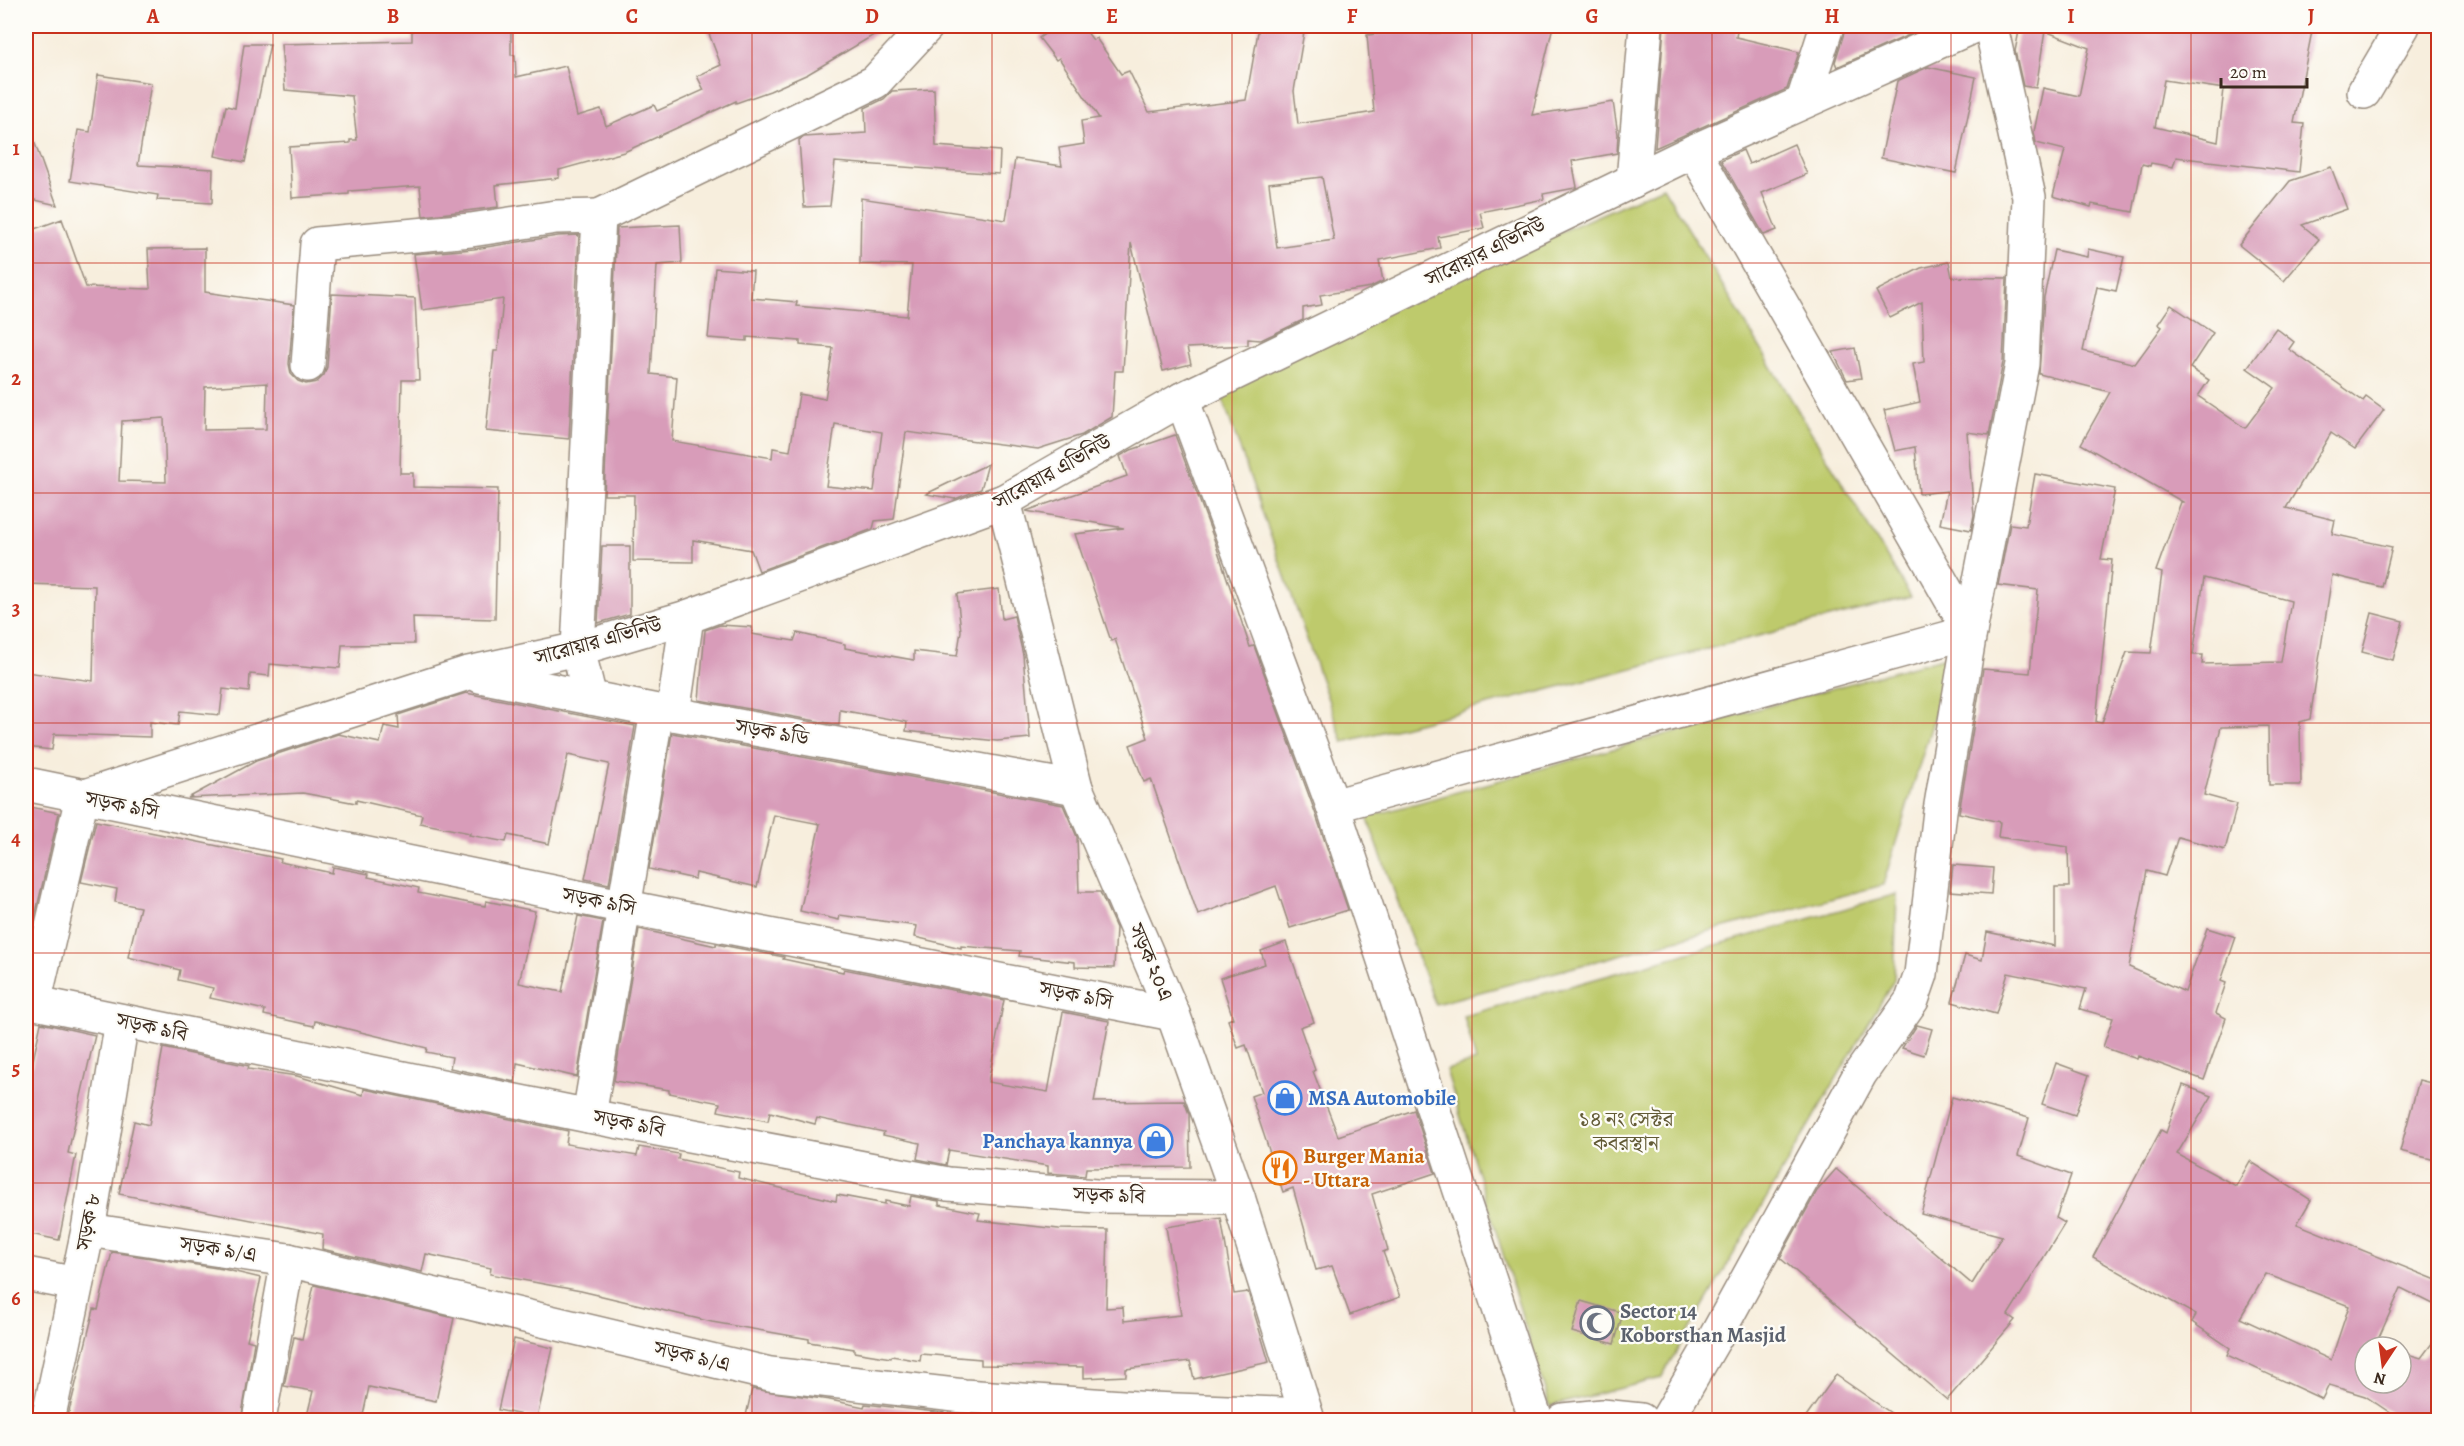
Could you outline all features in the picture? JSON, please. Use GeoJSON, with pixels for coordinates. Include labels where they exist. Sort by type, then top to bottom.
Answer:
{"type":"FeatureCollection","features":[{"type":"Feature","properties":{"kind":"street"},"geometry":{"type":"LineString","coordinates":[[308,365],[316,244],[471,230],[556,217],[599,216],[875,82],[927,26]]}},
{"type":"Feature","properties":{"kind":"street"},"geometry":{"type":"LineString","coordinates":[[1633,181],[1646,26]]}},
{"type":"Feature","properties":{"kind":"street"},"geometry":{"type":"LineString","coordinates":[[1803,101],[1827,26]]}},
{"type":"Feature","properties":{"kind":"street","name":"সারোয়ার এভিনিউ"},"geometry":{"type":"LineString","coordinates":[[82,797],[468,673],[578,649],[687,617],[1004,501],[1182,399],[1694,151],[1974,26]]}},
{"type":"Feature","properties":{"kind":"street"},"geometry":{"type":"LineString","coordinates":[[1676,1417],[1716,1336],[1860,1074],[1912,1000],[1918,985],[1940,811],[1970,632],[2022,364],[2029,197],[1992,27],[1988,26]]}},
{"type":"Feature","properties":{"kind":"street"},"geometry":{"type":"LineString","coordinates":[[2364,92],[2403,26]]}},
{"type":"Feature","properties":{"kind":"street"},"geometry":{"type":"LineString","coordinates":[[1694,151],[1970,632]]}},
{"type":"Feature","properties":{"kind":"street"},"geometry":{"type":"LineString","coordinates":[[590,698],[578,649],[599,216]]}},
{"type":"Feature","properties":{"kind":"street"},"geometry":{"type":"LineString","coordinates":[[1182,399],[1333,806],[1536,1420]]}},
{"type":"Feature","properties":{"kind":"street","name":"সড়ক ২০এ"},"geometry":{"type":"LineString","coordinates":[[1004,501],[1076,788],[1173,1014],[1238,1197],[1306,1418]]}},
{"type":"Feature","properties":{"kind":"street"},"geometry":{"type":"LineString","coordinates":[[589,1116],[626,907],[687,617]]}},
{"type":"Feature","properties":{"kind":"street"},"geometry":{"type":"LineString","coordinates":[[1333,806],[1970,632]]}},
{"type":"Feature","properties":{"kind":"street","name":"সড়ক ৯ডি"},"geometry":{"type":"LineString","coordinates":[[468,673],[665,713],[1076,788]]}},
{"type":"Feature","properties":{"kind":"street","name":"সড়ক ৯সি"},"geometry":{"type":"LineString","coordinates":[[26,784],[626,907],[1173,1014]]}},
{"type":"Feature","properties":{"kind":"street"},"geometry":{"type":"LineString","coordinates":[[30,1002],[82,797]]}},
{"type":"Feature","properties":{"kind":"street","name":"সড়ক ৯বি"},"geometry":{"type":"LineString","coordinates":[[30,1002],[589,1116],[948,1184],[1096,1196],[1238,1197]]}},
{"type":"Feature","properties":{"kind":"street","name":"সড়ক ৮"},"geometry":{"type":"LineString","coordinates":[[48,1420],[88,1230],[122,1021]]}},
{"type":"Feature","properties":{"kind":"street","name":"সড়ক ৯/এ"},"geometry":{"type":"LineString","coordinates":[[88,1230],[288,1260],[770,1374],[976,1397],[1306,1418]]}},
{"type":"Feature","properties":{"kind":"street"},"geometry":{"type":"LineString","coordinates":[[259,1420],[288,1260]]}},
{"type":"Feature","properties":{"kind":"street"},"geometry":{"type":"LineString","coordinates":[[26,1274],[76,1284]]}},
{"type":"Feature","properties":{"kind":"street"},"geometry":{"type":"LineString","coordinates":[[1563,1420],[1602,1416],[1641,1420]]}},
{"type":"Feature","properties":{"kind":"green space"},"geometry":{"type":"Polygon","coordinates":[[[1663,187],[1911,597],[1343,742],[1217,383],[1663,187]]]}},
{"type":"Feature","properties":{"kind":"green space"},"geometry":{"type":"Polygon","coordinates":[[[1953,655],[1883,885],[1435,1004],[1367,817],[1953,655]]]}},
{"type":"Feature","properties":{"kind":"green space","name":"১৪ নং সেক্টর কবরস্থান"},"geometry":{"type":"Polygon","coordinates":[[[1897,894],[1894,980],[1661,1378],[1550,1406],[1446,1070],[1476,1061],[1464,1016],[1897,894]]]}},
{"type":"Feature","properties":{"kind":"building"},"geometry":{"type":"Polygon","coordinates":[[[412,26],[511,26],[511,55],[515,55],[516,77],[566,66],[577,116],[601,109],[606,126],[654,105],[657,111],[704,90],[697,76],[721,65],[706,26],[889,26],[808,74],[770,91],[736,103],[736,101],[624,152],[559,170],[559,178],[496,185],[498,207],[423,216],[420,186],[292,198],[289,147],[350,143],[350,140],[357,140],[352,96],[285,90],[281,44],[412,41],[412,26]]]}},
{"type":"Feature","properties":{"kind":"building"},"geometry":{"type":"Polygon","coordinates":[[[1056,26],[1082,26],[1093,40],[1096,38],[1121,74],[1129,71],[1149,112],[1246,100],[1259,26],[1305,26],[1294,91],[1298,124],[1374,112],[1367,35],[1422,29],[1422,33],[1491,32],[1490,26],[1553,26],[1532,115],[1613,102],[1618,134],[1617,153],[1572,161],[1577,187],[1575,188],[1543,194],[1544,199],[1480,212],[1484,228],[1438,237],[1440,248],[1379,260],[1383,281],[1371,287],[1320,295],[1322,305],[1303,308],[1303,320],[1261,340],[1248,339],[1248,345],[1187,348],[1191,364],[1163,371],[1131,243],[1123,371],[1115,371],[1112,417],[1082,435],[1038,449],[906,432],[894,519],[875,521],[873,529],[759,571],[751,550],[693,540],[693,562],[633,561],[634,495],[604,495],[617,228],[680,225],[682,263],[657,265],[651,374],[677,377],[672,441],[772,458],[773,448],[790,451],[799,394],[825,399],[833,348],[800,345],[800,341],[747,337],[747,341],[708,338],[715,268],[753,271],[751,298],[797,302],[796,306],[907,316],[912,265],[860,264],[861,198],[1006,220],[1015,159],[1062,166],[1059,148],[1084,144],[1081,121],[1099,118],[1059,58],[1056,60],[1039,38],[1056,26]],[[1322,177],[1269,183],[1277,248],[1334,240],[1322,177]],[[835,424],[826,486],[874,491],[882,432],[835,424]]]}},
{"type":"Feature","properties":{"kind":"building"},"geometry":{"type":"Polygon","coordinates":[[[1664,26],[1738,26],[1736,37],[1799,52],[1787,89],[1655,148],[1664,26]]]}},
{"type":"Feature","properties":{"kind":"building"},"geometry":{"type":"Polygon","coordinates":[[[1857,26],[1929,26],[1837,67],[1835,62],[1845,30],[1857,26]]]}},
{"type":"Feature","properties":{"kind":"building"},"geometry":{"type":"Polygon","coordinates":[[[2020,26],[2313,26],[2294,123],[2304,124],[2299,172],[2176,157],[2173,167],[2151,163],[2150,166],[2142,164],[2133,212],[2092,204],[2091,207],[2053,196],[2065,150],[2036,143],[2034,132],[2043,88],[2079,96],[2089,48],[2045,31],[2036,88],[2023,86],[2015,51],[2020,26]],[[2164,80],[2155,127],[2218,142],[2224,89],[2164,80]]]}},
{"type":"Feature","properties":{"kind":"building"},"geometry":{"type":"Polygon","coordinates":[[[244,44],[270,44],[245,162],[215,156],[226,106],[235,108],[244,44]]]}},
{"type":"Feature","properties":{"kind":"building"},"geometry":{"type":"Polygon","coordinates":[[[1928,67],[1976,77],[1956,173],[1881,158],[1897,81],[1928,67]]]}},
{"type":"Feature","properties":{"kind":"building"},"geometry":{"type":"Polygon","coordinates":[[[98,75],[151,83],[138,165],[213,169],[212,203],[157,200],[158,195],[70,181],[78,130],[90,132],[98,75]]]}},
{"type":"Feature","properties":{"kind":"building"},"geometry":{"type":"Polygon","coordinates":[[[934,89],[936,146],[1000,151],[999,174],[835,162],[830,206],[804,207],[799,140],[804,137],[866,133],[865,108],[884,99],[892,91],[934,89]]]}},
{"type":"Feature","properties":{"kind":"building"},"geometry":{"type":"Polygon","coordinates":[[[26,127],[29,127],[57,205],[26,198],[26,127]]]}},
{"type":"Feature","properties":{"kind":"building"},"geometry":{"type":"Polygon","coordinates":[[[1794,144],[1807,174],[1762,193],[1777,230],[1764,235],[1721,160],[1743,150],[1749,164],[1794,144]]]}},
{"type":"Feature","properties":{"kind":"building"},"geometry":{"type":"Polygon","coordinates":[[[2331,167],[2347,209],[2302,225],[2319,239],[2284,281],[2239,245],[2290,181],[2331,167]]]}},
{"type":"Feature","properties":{"kind":"building"},"geometry":{"type":"Polygon","coordinates":[[[62,219],[86,287],[150,289],[148,249],[205,248],[205,292],[294,305],[289,364],[291,374],[298,381],[306,384],[317,382],[324,375],[327,367],[332,294],[415,298],[419,380],[402,380],[400,473],[413,473],[413,487],[498,489],[495,619],[413,617],[414,644],[342,645],[340,668],[270,664],[269,676],[250,674],[249,692],[223,689],[220,715],[180,711],[178,725],[150,722],[150,737],[54,734],[52,750],[26,747],[26,672],[93,681],[95,586],[26,584],[26,232],[62,219]],[[267,383],[205,387],[204,430],[266,429],[267,383]],[[164,418],[122,421],[119,481],[166,482],[164,418]]]}},
{"type":"Feature","properties":{"kind":"building"},"geometry":{"type":"Polygon","coordinates":[[[579,235],[569,439],[486,431],[494,351],[498,351],[503,299],[422,310],[414,254],[474,249],[579,235]]]}},
{"type":"Feature","properties":{"kind":"building"},"geometry":{"type":"Polygon","coordinates":[[[2088,249],[2124,257],[2116,291],[2097,287],[2083,351],[2135,364],[2162,327],[2158,324],[2171,305],[2213,333],[2190,368],[2209,380],[2198,396],[2245,428],[2275,388],[2247,368],[2276,328],[2294,342],[2289,349],[2363,401],[2366,397],[2384,410],[2355,449],[2331,433],[2286,508],[2335,520],[2332,534],[2392,547],[2382,587],[2332,575],[2310,719],[2300,722],[2301,785],[2269,785],[2268,726],[2221,727],[2204,795],[2237,804],[2225,850],[2178,837],[2165,876],[2147,871],[2129,967],[2185,992],[2207,928],[2236,937],[2221,981],[2226,983],[2216,1013],[2226,1018],[2204,1080],[2138,1056],[2137,1059],[2103,1047],[2113,1018],[2080,1009],[2086,989],[2008,973],[1996,1014],[1952,1002],[1965,955],[1982,960],[1987,932],[2055,946],[2055,887],[2069,887],[2068,847],[1998,837],[2000,822],[1959,813],[1983,669],[2030,673],[2038,590],[1998,585],[2010,524],[2026,526],[2035,474],[2115,489],[2101,559],[2112,560],[2096,722],[2102,723],[2127,652],[2151,653],[2162,573],[2156,571],[2181,502],[2183,502],[2081,444],[2110,392],[2039,374],[2044,297],[2054,250],[2087,257],[2088,249]],[[2204,578],[2193,655],[2203,655],[2202,664],[2281,662],[2291,601],[2204,578]]]}},
{"type":"Feature","properties":{"kind":"building"},"geometry":{"type":"Polygon","coordinates":[[[1949,262],[1952,277],[2007,278],[2003,362],[1989,435],[1967,432],[1974,515],[1971,530],[1940,524],[1947,491],[1919,494],[1915,447],[1895,451],[1884,410],[1920,402],[1913,364],[1924,362],[1922,302],[1890,318],[1876,291],[1921,268],[1949,262]]]}},
{"type":"Feature","properties":{"kind":"building"},"geometry":{"type":"Polygon","coordinates":[[[1855,348],[1861,378],[1847,380],[1833,352],[1855,348]]]}},
{"type":"Feature","properties":{"kind":"building"},"geometry":{"type":"Polygon","coordinates":[[[1175,435],[1214,539],[1250,647],[1254,646],[1315,812],[1348,910],[1290,928],[1276,886],[1198,915],[1151,779],[1144,782],[1130,745],[1148,738],[1115,639],[1111,641],[1075,534],[1124,528],[1026,511],[1127,476],[1120,456],[1175,435]]]}},
{"type":"Feature","properties":{"kind":"building"},"geometry":{"type":"Polygon","coordinates":[[[988,464],[981,489],[955,499],[926,494],[988,464]]]}},
{"type":"Feature","properties":{"kind":"building"},"geometry":{"type":"Polygon","coordinates":[[[602,546],[630,546],[630,614],[598,623],[602,546]]]}},
{"type":"Feature","properties":{"kind":"building"},"geometry":{"type":"Polygon","coordinates":[[[999,589],[1002,619],[1014,616],[1023,655],[1030,738],[997,741],[906,731],[907,722],[840,710],[839,725],[699,700],[705,630],[720,625],[752,627],[752,634],[794,641],[797,633],[845,644],[845,648],[914,660],[914,651],[957,656],[961,631],[957,594],[999,589]]]}},
{"type":"Feature","properties":{"kind":"building"},"geometry":{"type":"Polygon","coordinates":[[[2372,613],[2403,621],[2393,660],[2362,652],[2372,613]]]}},
{"type":"Feature","properties":{"kind":"building"},"geometry":{"type":"Polygon","coordinates":[[[466,693],[635,726],[609,884],[585,879],[609,764],[568,755],[549,844],[508,835],[506,842],[469,835],[470,833],[420,823],[422,815],[356,800],[356,803],[303,793],[188,798],[256,761],[338,734],[380,743],[384,726],[399,729],[398,715],[466,693]]]}},
{"type":"Feature","properties":{"kind":"building"},"geometry":{"type":"Polygon","coordinates":[[[672,733],[1063,805],[1077,837],[1079,892],[1100,892],[1116,928],[1114,968],[1075,967],[1075,962],[1019,956],[1020,951],[961,946],[961,948],[915,937],[917,926],[840,915],[839,920],[800,911],[820,824],[774,815],[757,887],[696,873],[695,879],[649,869],[672,733]]]}},
{"type":"Feature","properties":{"kind":"building"},"geometry":{"type":"Polygon","coordinates":[[[26,806],[59,813],[26,955],[26,806]]]}},
{"type":"Feature","properties":{"kind":"building"},"geometry":{"type":"Polygon","coordinates":[[[96,821],[281,859],[280,862],[332,873],[333,867],[369,874],[368,877],[419,888],[418,893],[485,906],[486,901],[535,911],[519,983],[562,992],[578,916],[603,921],[577,1077],[517,1063],[515,1082],[450,1068],[452,1057],[426,1052],[427,1048],[315,1021],[314,1026],[264,1015],[265,1010],[210,998],[213,988],[178,980],[180,970],[128,957],[140,907],[115,902],[117,889],[81,882],[96,821]]]}},
{"type":"Feature","properties":{"kind":"building"},"geometry":{"type":"Polygon","coordinates":[[[1953,865],[1993,868],[1991,894],[1950,891],[1953,865]]]}},
{"type":"Feature","properties":{"kind":"building"},"geometry":{"type":"Polygon","coordinates":[[[639,929],[716,946],[716,944],[784,957],[783,959],[843,972],[844,969],[1004,1000],[988,1082],[1048,1092],[1063,1012],[1109,1021],[1094,1102],[1184,1101],[1189,1114],[1190,1167],[1086,1168],[1085,1176],[1048,1173],[1048,1166],[949,1150],[946,1165],[917,1159],[920,1143],[883,1135],[884,1132],[817,1118],[815,1124],[770,1112],[768,1121],[718,1111],[720,1103],[669,1093],[669,1090],[614,1081],[639,929]]]}},
{"type":"Feature","properties":{"kind":"building"},"geometry":{"type":"Polygon","coordinates":[[[1286,942],[1314,1022],[1300,1027],[1315,1070],[1313,1071],[1338,1136],[1414,1110],[1435,1173],[1372,1194],[1388,1250],[1383,1252],[1400,1297],[1350,1315],[1332,1266],[1316,1270],[1293,1188],[1283,1192],[1251,1096],[1262,1092],[1246,1045],[1238,1048],[1228,1020],[1233,1018],[1220,978],[1265,964],[1261,951],[1286,942]]]}},
{"type":"Feature","properties":{"kind":"building"},"geometry":{"type":"Polygon","coordinates":[[[41,1023],[95,1035],[68,1153],[76,1155],[59,1240],[26,1233],[26,1093],[41,1023]]]}},
{"type":"Feature","properties":{"kind":"building"},"geometry":{"type":"Polygon","coordinates":[[[1917,1025],[1932,1029],[1924,1055],[1902,1048],[1917,1025]]]}},
{"type":"Feature","properties":{"kind":"building"},"geometry":{"type":"Polygon","coordinates":[[[163,1048],[249,1066],[248,1069],[297,1076],[363,1095],[364,1089],[568,1131],[566,1144],[637,1156],[639,1147],[679,1154],[678,1159],[739,1172],[738,1178],[836,1201],[837,1195],[909,1206],[911,1196],[939,1201],[939,1205],[980,1213],[978,1220],[1059,1229],[1108,1230],[1106,1308],[1123,1307],[1124,1321],[1181,1315],[1166,1227],[1221,1218],[1234,1294],[1248,1292],[1269,1362],[1194,1379],[1190,1361],[1126,1369],[1126,1376],[1084,1378],[1084,1367],[981,1365],[981,1359],[921,1354],[920,1361],[892,1356],[891,1358],[809,1342],[809,1339],[712,1322],[581,1291],[490,1274],[491,1268],[426,1254],[422,1272],[322,1249],[323,1234],[119,1194],[134,1121],[149,1125],[163,1048]]]}},
{"type":"Feature","properties":{"kind":"building"},"geometry":{"type":"Polygon","coordinates":[[[2056,1063],[2089,1075],[2075,1115],[2042,1104],[2056,1063]]]}},
{"type":"Feature","properties":{"kind":"building"},"geometry":{"type":"Polygon","coordinates":[[[2419,1080],[2439,1085],[2439,1161],[2400,1151],[2419,1080]]]}},
{"type":"Feature","properties":{"kind":"building"},"geometry":{"type":"Polygon","coordinates":[[[2183,1085],[2212,1096],[2177,1154],[2236,1186],[2250,1161],[2311,1200],[2297,1224],[2439,1281],[2439,1307],[2401,1288],[2380,1335],[2353,1335],[2353,1392],[2329,1385],[2322,1399],[2227,1355],[2230,1348],[2192,1322],[2196,1315],[2093,1257],[2161,1130],[2166,1133],[2183,1085]],[[2266,1274],[2240,1318],[2331,1360],[2349,1306],[2266,1274]]]}},
{"type":"Feature","properties":{"kind":"building"},"geometry":{"type":"Polygon","coordinates":[[[1952,1097],[2029,1118],[2018,1156],[2071,1175],[2056,1218],[2065,1223],[2008,1315],[2015,1320],[1947,1400],[1780,1258],[1817,1191],[1836,1169],[1972,1284],[2002,1236],[1921,1214],[1952,1097]]]}},
{"type":"Feature","properties":{"kind":"building"},"geometry":{"type":"Polygon","coordinates":[[[112,1252],[223,1269],[261,1278],[247,1340],[254,1342],[241,1420],[67,1420],[94,1309],[98,1310],[112,1252]]]}},
{"type":"Feature","properties":{"kind":"building"},"geometry":{"type":"Polygon","coordinates":[[[314,1285],[454,1318],[436,1401],[369,1387],[362,1420],[306,1420],[313,1391],[284,1386],[294,1337],[302,1339],[314,1285]]]}},
{"type":"Feature","properties":{"kind":"building","name":"Sector 14 Koborsthan Masjid"},"geometry":{"type":"Polygon","coordinates":[[[1581,1301],[1623,1313],[1614,1344],[1572,1332],[1581,1301]]]}},
{"type":"Feature","properties":{"kind":"building"},"geometry":{"type":"Polygon","coordinates":[[[2439,1334],[2439,1420],[2401,1420],[2362,1395],[2413,1395],[2413,1356],[2421,1358],[2439,1334]]]}},
{"type":"Feature","properties":{"kind":"building"},"geometry":{"type":"Polygon","coordinates":[[[514,1339],[553,1348],[537,1418],[498,1410],[514,1339]]]}},
{"type":"Feature","properties":{"kind":"building"},"geometry":{"type":"Polygon","coordinates":[[[1836,1375],[1901,1420],[1804,1420],[1836,1375]]]}},
{"type":"Feature","properties":{"kind":"building"},"geometry":{"type":"Polygon","coordinates":[[[752,1389],[864,1407],[865,1404],[944,1413],[943,1420],[745,1420],[752,1389]]]}},
{"type":"Feature","properties":{"kind":"place","name":"MSA Automobile"},"geometry":{"type":"Point","coordinates":[1285,1098]}},
{"type":"Feature","properties":{"kind":"place","name":"Panchaya kannya"},"geometry":{"type":"Point","coordinates":[1156,1141]}},
{"type":"Feature","properties":{"kind":"place","name":"Burger Mania - Uttara"},"geometry":{"type":"Point","coordinates":[1280,1168]}},
{"type":"Feature","properties":{"kind":"place","name":"Sector 14 Koborsthan Masjid"},"geometry":{"type":"Point","coordinates":[1597,1323]}}]}
